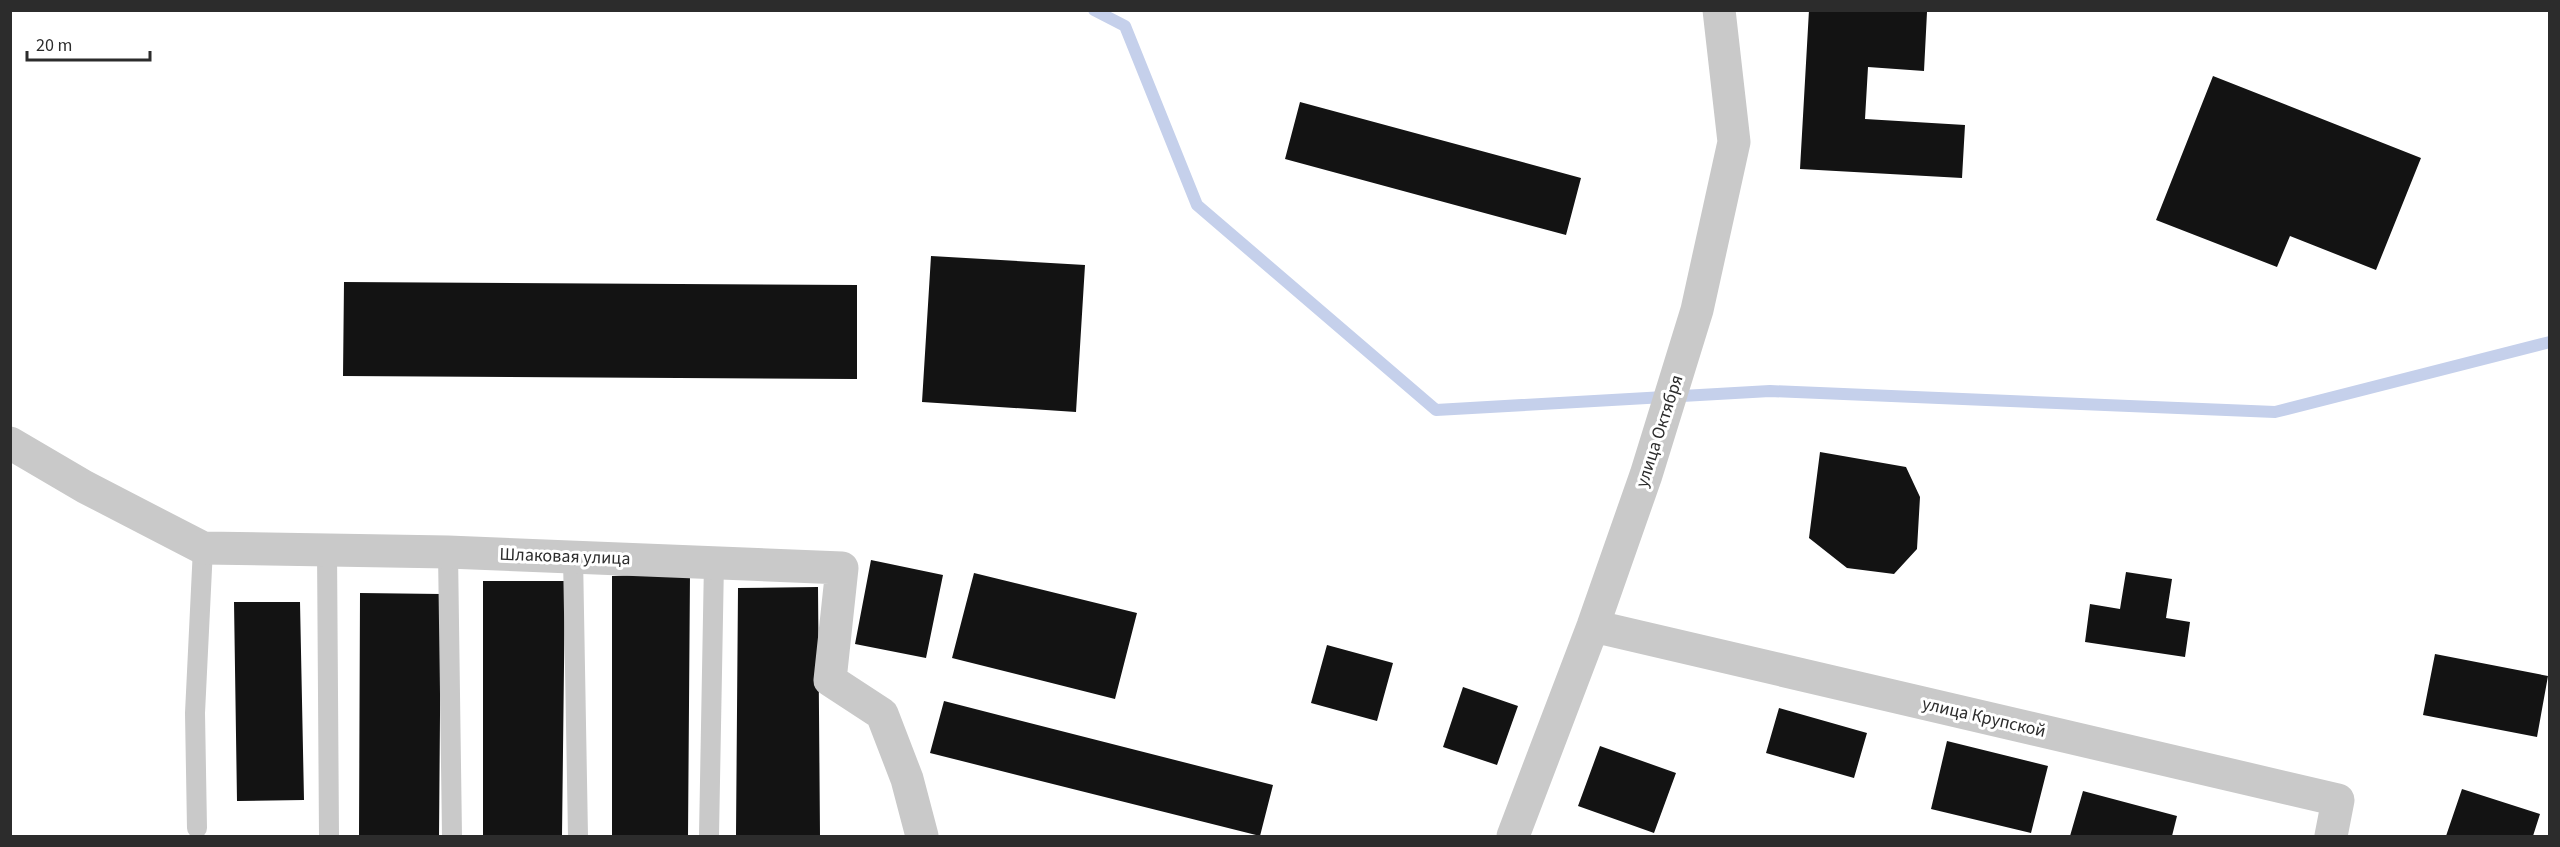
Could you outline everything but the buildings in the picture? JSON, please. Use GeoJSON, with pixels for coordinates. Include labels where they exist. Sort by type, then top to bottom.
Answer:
{"type":"FeatureCollection","features":[{"type":"Feature","properties":{"kind":"street","name":"улица Октября"},"geometry":{"type":"LineString","coordinates":[[1513,837],[1593,626],[1646,475],[1697,310],[1734,142],[1719,10]]}},
{"type":"Feature","properties":{"kind":"street","name":"Шлаковая улица"},"geometry":{"type":"LineString","coordinates":[[10,443],[85,487],[203,548],[448,552],[842,567],[830,680],[882,714],[907,779],[922,837]]}},
{"type":"Feature","properties":{"kind":"street","name":"улица Крупской"},"geometry":{"type":"LineString","coordinates":[[1593,626],[2338,800],[2331,837]]}},
{"type":"Feature","properties":{"kind":"lane"},"geometry":{"type":"LineString","coordinates":[[197,828],[195,713],[203,548]]}},
{"type":"Feature","properties":{"kind":"lane"},"geometry":{"type":"LineString","coordinates":[[327,550],[328,837]]}},
{"type":"Feature","properties":{"kind":"lane"},"geometry":{"type":"LineString","coordinates":[[448,552],[452,837]]}},
{"type":"Feature","properties":{"kind":"lane"},"geometry":{"type":"LineString","coordinates":[[573,556],[578,837]]}},
{"type":"Feature","properties":{"kind":"lane"},"geometry":{"type":"LineString","coordinates":[[709,837],[714,562]]}},
{"type":"Feature","properties":{"kind":"waterway"},"geometry":{"type":"LineString","coordinates":[[1094,10],[1125,26],[1197,205],[1436,410],[1770,391],[2275,412],[2550,342]]}}]}
